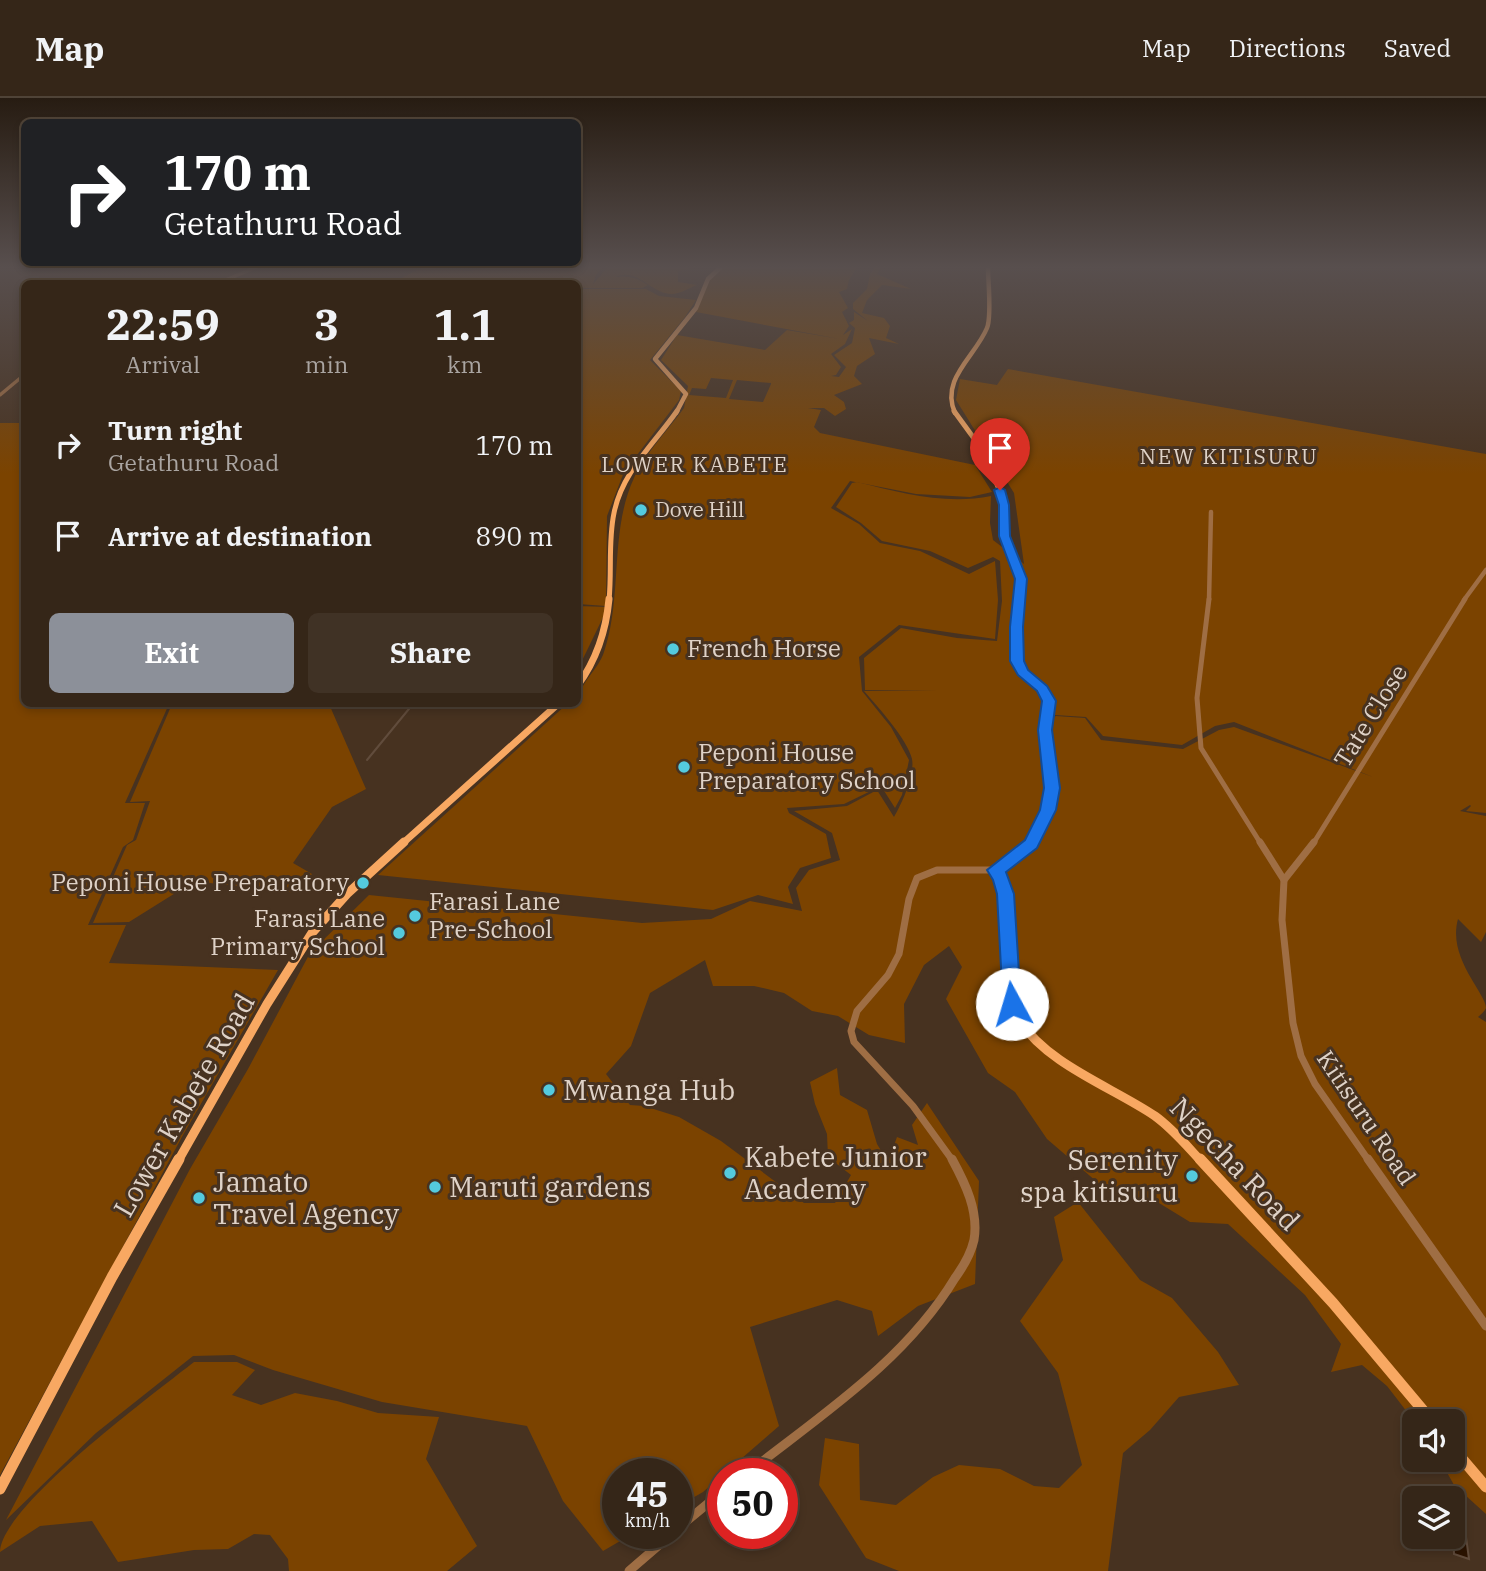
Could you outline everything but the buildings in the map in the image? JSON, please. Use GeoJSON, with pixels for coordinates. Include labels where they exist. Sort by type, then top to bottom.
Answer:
{"type":"FeatureCollection","features":[{"type":"Feature","properties":{"kind":"main road"},"geometry":{"type":"LineString","coordinates":[[581,680],[594,657],[608,610],[614,513],[618,497],[632,470],[686,394],[655,359],[674,336]]}},
{"type":"Feature","properties":{"kind":"main road"},"geometry":{"type":"LineString","coordinates":[[982,336],[952,385],[950,398],[954,411],[981,447],[1003,498],[1005,536],[1021,584],[1016,627],[1017,661],[1023,672],[1042,689],[1049,701],[1045,730],[1052,788],[1048,810],[1032,844],[1011,862],[995,870]]}},
{"type":"Feature","properties":{"kind":"main road","name":"Lower Kabete Road"},"geometry":{"type":"LineString","coordinates":[[0,1489],[112,1277],[267,1004],[312,933],[337,902],[555,707]]}},
{"type":"Feature","properties":{"kind":"main road","name":"Ngecha Road"},"geometry":{"type":"LineString","coordinates":[[995,870],[1004,886],[1010,995],[1021,1024],[1053,1053],[1146,1108],[1172,1129],[1333,1303],[1422,1409]]}},
{"type":"Feature","properties":{"kind":"main road"},"geometry":{"type":"LineString","coordinates":[[1465,1462],[1486,1487]]}},
{"type":"Feature","properties":{"kind":"street"},"geometry":{"type":"LineString","coordinates":[[0,395],[21,378]]}},
{"type":"Feature","properties":{"kind":"street"},"geometry":{"type":"LineString","coordinates":[[1210,512],[1212,564],[1198,671],[1195,726],[1200,748],[1284,880]]}},
{"type":"Feature","properties":{"kind":"street","name":"Tate Close"},"geometry":{"type":"LineString","coordinates":[[1284,880],[1309,850],[1452,617],[1486,570]]}},
{"type":"Feature","properties":{"kind":"street"},"geometry":{"type":"LineString","coordinates":[[766,1458],[902,1348],[932,1311],[969,1251],[974,1230],[971,1203],[965,1185],[920,1112],[854,1042],[850,1028],[854,1016],[887,977],[902,949],[909,895],[916,878],[937,870],[995,870]]}},
{"type":"Feature","properties":{"kind":"street","name":"Kitisuru Road"},"geometry":{"type":"LineString","coordinates":[[1284,880],[1284,948],[1293,1023],[1301,1056],[1315,1084],[1486,1326]]}},
{"type":"Feature","properties":{"kind":"street"},"geometry":{"type":"LineString","coordinates":[[693,1516],[707,1504]]}},
{"type":"Feature","properties":{"kind":"street"},"geometry":{"type":"LineString","coordinates":[[629,1571],[654,1549]]}},
{"type":"Feature","properties":{"kind":"shaded area"},"geometry":{"type":"Polygon","coordinates":[[[581,336],[670,336],[650,360],[681,391],[679,400],[624,472],[607,516],[606,606],[581,604],[581,336]]]}},
{"type":"Feature","properties":{"kind":"shaded area"},"geometry":{"type":"Polygon","coordinates":[[[677,336],[765,350],[781,336],[821,336],[840,339],[823,336],[849,336],[845,344],[831,354],[841,367],[836,375],[831,376],[839,377],[846,367],[834,355],[852,343],[853,336],[887,336],[886,338],[899,344],[869,338],[875,354],[857,366],[854,376],[862,384],[834,395],[844,402],[846,409],[835,416],[824,408],[808,408],[821,410],[814,427],[820,433],[975,465],[992,492],[970,497],[916,494],[850,481],[831,508],[859,524],[880,543],[920,551],[969,574],[995,561],[998,600],[995,639],[899,625],[859,657],[862,691],[891,727],[909,760],[902,795],[895,808],[881,786],[844,804],[787,808],[789,813],[826,834],[831,858],[800,868],[788,887],[793,904],[758,895],[713,910],[378,875],[564,707],[581,707],[581,690],[601,659],[610,631],[621,520],[626,499],[644,460],[684,408],[688,386],[661,360],[677,336]],[[711,378],[706,389],[692,388],[689,395],[726,398],[733,380],[711,378]],[[737,380],[729,399],[763,402],[771,383],[737,380]]]}},
{"type":"Feature","properties":{"kind":"shaded area"},"geometry":{"type":"Polygon","coordinates":[[[1008,369],[1486,454],[1486,813],[1466,811],[1470,805],[1460,811],[1486,816],[1486,932],[1481,942],[1458,919],[1456,933],[1462,960],[1486,1008],[1478,1017],[1486,1022],[1486,1514],[1465,1495],[1465,1486],[1455,1486],[1447,1472],[1465,1472],[1465,1409],[1405,1409],[1387,1386],[1362,1365],[1331,1372],[1341,1344],[1305,1295],[1228,1224],[1190,1222],[1159,1203],[1118,1200],[1047,1139],[1015,1092],[988,1073],[946,999],[962,967],[949,946],[924,965],[904,1004],[905,1043],[869,1035],[838,1016],[812,1011],[784,993],[754,986],[713,986],[705,960],[650,993],[631,1046],[606,1074],[630,1105],[644,1106],[679,1117],[721,1141],[804,1203],[835,1203],[851,1175],[828,1157],[827,1134],[810,1082],[837,1068],[840,1095],[867,1110],[877,1144],[888,1162],[897,1137],[918,1145],[912,1125],[927,1103],[979,1181],[975,1284],[918,1306],[878,1336],[872,1311],[837,1300],[750,1327],[779,1426],[742,1458],[707,1458],[707,1489],[703,1492],[693,1498],[693,1458],[602,1458],[602,1549],[606,1549],[603,1551],[563,1501],[527,1426],[382,1402],[273,1370],[234,1355],[193,1356],[96,1433],[6,1520],[190,1169],[248,1069],[310,953],[369,895],[642,923],[711,919],[750,901],[802,911],[796,888],[809,870],[840,860],[832,833],[794,811],[847,806],[877,790],[894,817],[910,781],[912,759],[898,733],[864,691],[936,690],[865,690],[864,658],[901,628],[957,638],[997,641],[1002,601],[1000,561],[993,557],[968,568],[930,551],[882,541],[836,507],[852,483],[857,482],[907,494],[940,498],[991,496],[990,523],[993,540],[1024,564],[1014,493],[956,400],[960,379],[997,385],[1008,369]],[[1055,715],[1038,722],[1056,716],[1085,718],[1101,740],[1183,749],[1219,730],[1234,727],[1373,777],[1234,722],[1215,726],[1182,745],[1103,736],[1086,717],[1055,715]]]}},
{"type":"Feature","properties":{"kind":"shaded area"},"geometry":{"type":"Polygon","coordinates":[[[0,423],[21,423],[21,707],[168,707],[125,803],[145,803],[133,840],[123,847],[88,925],[126,925],[109,963],[278,970],[183,1135],[0,1475],[0,423]]]}},
{"type":"Feature","properties":{"kind":"shaded area"},"geometry":{"type":"Polygon","coordinates":[[[581,606],[608,607],[581,663],[581,606]]]}},
{"type":"Feature","properties":{"kind":"shaded area"},"geometry":{"type":"Polygon","coordinates":[[[171,707],[330,707],[366,789],[332,807],[293,863],[312,874],[298,893],[201,882],[185,887],[129,922],[93,923],[127,845],[136,840],[150,801],[130,802],[171,707]]]}},
{"type":"Feature","properties":{"kind":"shaded area"},"geometry":{"type":"Polygon","coordinates":[[[1078,1202],[1140,1280],[1172,1298],[1218,1352],[1239,1385],[1179,1397],[1150,1430],[1123,1453],[1108,1571],[899,1571],[866,1558],[819,1485],[825,1438],[859,1444],[860,1500],[896,1505],[933,1477],[959,1465],[1000,1469],[1034,1486],[1059,1488],[1082,1465],[1058,1373],[1020,1321],[1063,1260],[1054,1217],[1078,1202]]]}},
{"type":"Feature","properties":{"kind":"shaded area"},"geometry":{"type":"Polygon","coordinates":[[[194,1362],[237,1362],[255,1370],[232,1395],[261,1405],[295,1393],[378,1413],[439,1417],[426,1459],[477,1546],[447,1571],[289,1571],[288,1559],[270,1535],[254,1534],[228,1549],[194,1550],[118,1562],[92,1521],[40,1526],[0,1552],[7,1532],[51,1480],[116,1423],[194,1362]]]}},
{"type":"Feature","properties":{"kind":"shaded area"},"geometry":{"type":"Polygon","coordinates":[[[1465,1529],[1469,1559],[1454,1554],[1454,1549],[1465,1549],[1465,1529]]]}},
{"type":"Feature","properties":{"kind":"waterway"},"geometry":{"type":"LineString","coordinates":[[367,760],[411,707]]}},
{"type":"Feature","properties":{"kind":"place","name":"Dove Hill"},"geometry":{"type":"Point","coordinates":[641,510]}},
{"type":"Feature","properties":{"kind":"place","name":"French Horse"},"geometry":{"type":"Point","coordinates":[673,649]}},
{"type":"Feature","properties":{"kind":"place","name":"Peponi House Preparatory School"},"geometry":{"type":"Point","coordinates":[684,767]}},
{"type":"Feature","properties":{"kind":"place","name":"Peponi House Preparatory"},"geometry":{"type":"Point","coordinates":[363,883]}},
{"type":"Feature","properties":{"kind":"place","name":"Farasi Lane Pre-School"},"geometry":{"type":"Point","coordinates":[415,916]}},
{"type":"Feature","properties":{"kind":"place","name":"Farasi Lane Primary School"},"geometry":{"type":"Point","coordinates":[399,933]}},
{"type":"Feature","properties":{"kind":"place","name":"Mwanga Hub"},"geometry":{"type":"Point","coordinates":[549,1090]}},
{"type":"Feature","properties":{"kind":"place","name":"Kabete Junior Academy"},"geometry":{"type":"Point","coordinates":[730,1173]}},
{"type":"Feature","properties":{"kind":"place","name":"Serenity spa kitisuru"},"geometry":{"type":"Point","coordinates":[1192,1176]}},
{"type":"Feature","properties":{"kind":"place","name":"Maruti gardens"},"geometry":{"type":"Point","coordinates":[435,1187]}},
{"type":"Feature","properties":{"kind":"place","name":"Jamato Travel Agency"},"geometry":{"type":"Point","coordinates":[199,1198]}},
{"type":"Feature","properties":{"kind":"district","name":"NEW KITISURU"},"geometry":{"type":"Point","coordinates":[1229,457]}},
{"type":"Feature","properties":{"kind":"district","name":"LOWER KABETE"},"geometry":{"type":"Point","coordinates":[695,465]}},
{"type":"Feature","properties":{"kind":"route"},"geometry":{"type":"LineString","coordinates":[[1000,490],[1008,550],[1021,579],[1016,627],[1017,661],[1029,679],[1047,695],[1049,701],[1045,730],[1052,788],[1048,810],[1032,844],[1011,862],[995,870],[1001,878],[1006,894],[1007,960],[1012,1004]]}}]}
